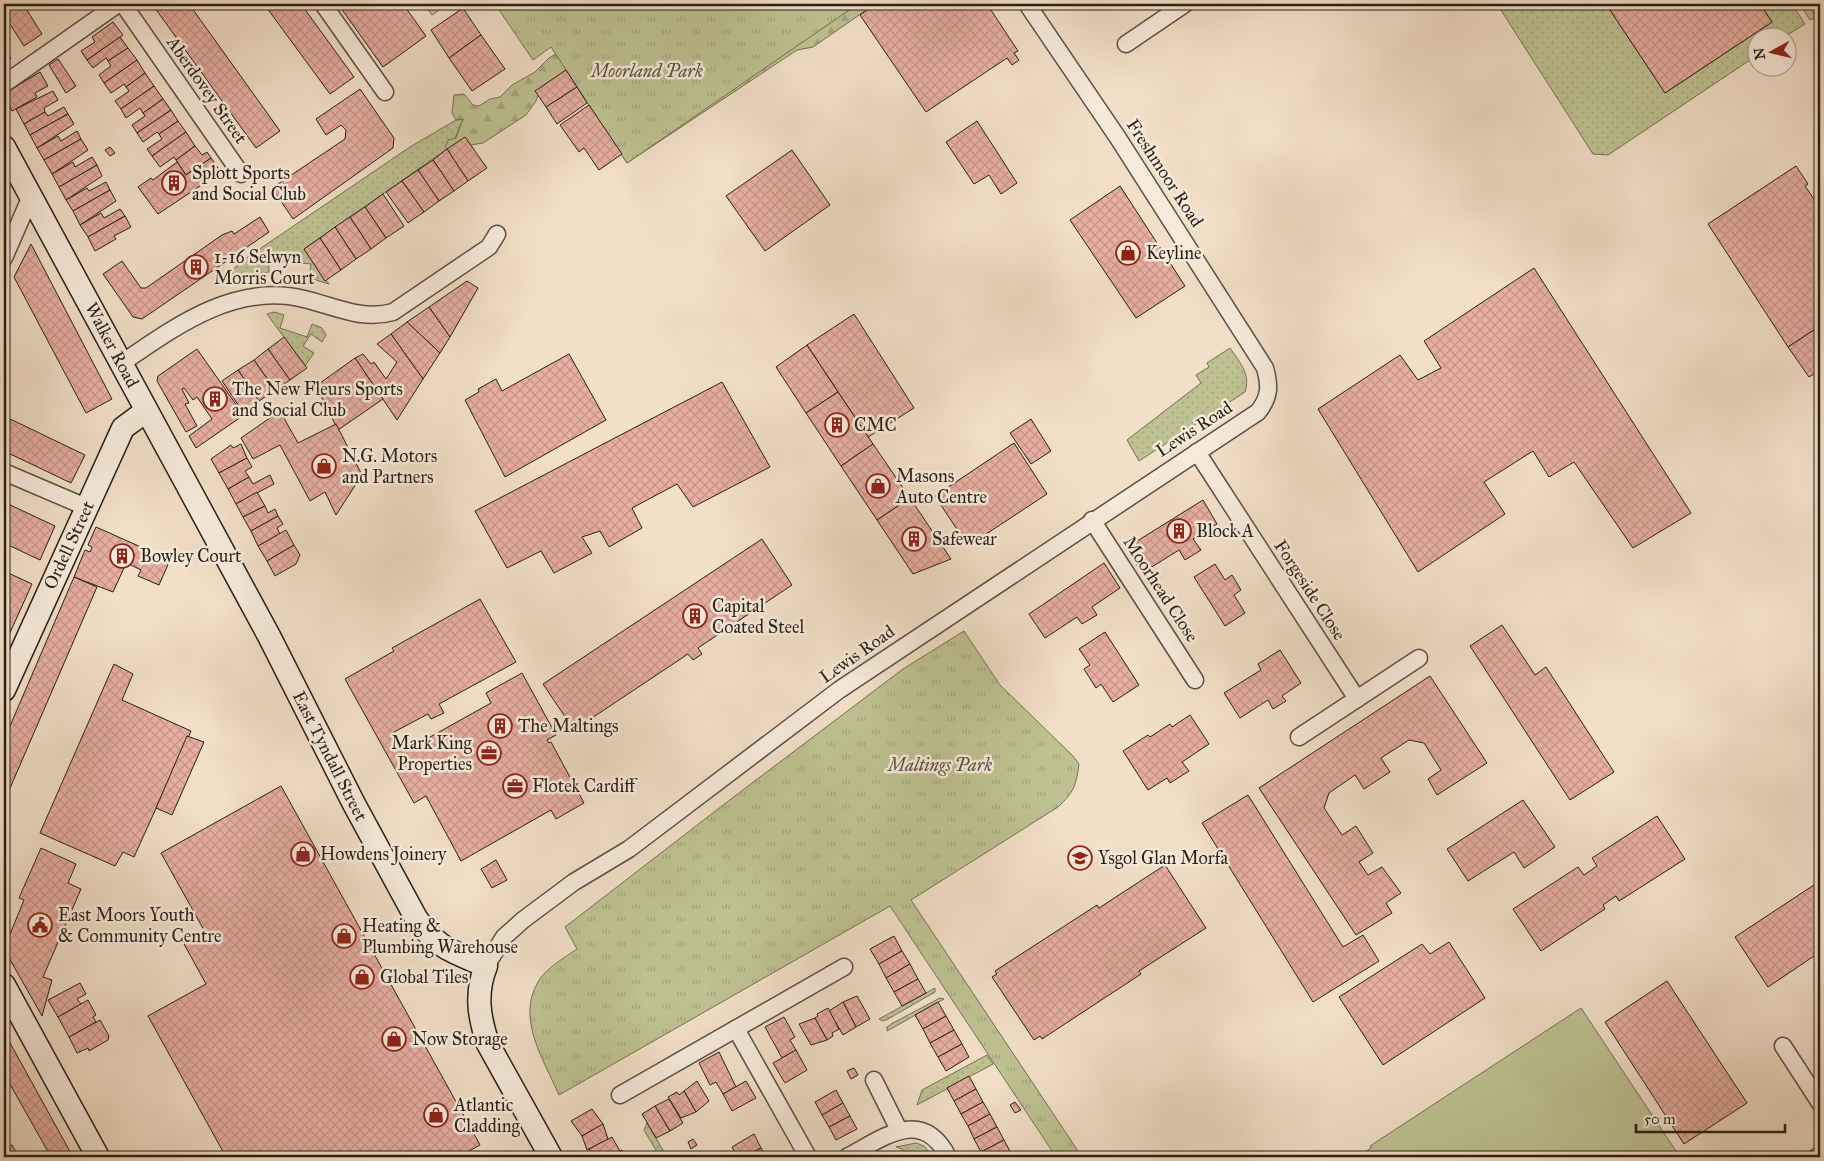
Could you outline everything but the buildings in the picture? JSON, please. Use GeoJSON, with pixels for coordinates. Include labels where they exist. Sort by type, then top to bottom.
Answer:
{"type":"FeatureCollection","features":[{"type":"Feature","properties":{"kind":"street"},"geometry":{"type":"LineString","coordinates":[[4,84],[118,4]]}},
{"type":"Feature","properties":{"kind":"street","name":"Aberdovey Street"},"geometry":{"type":"LineString","coordinates":[[123,4],[241,174]]}},
{"type":"Feature","properties":{"kind":"street"},"geometry":{"type":"LineString","coordinates":[[324,4],[385,92]]}},
{"type":"Feature","properties":{"kind":"street","name":"Freshmoor Road"},"geometry":{"type":"LineString","coordinates":[[1027,4],[1123,146],[1265,368],[1269,384],[1268,396]]}},
{"type":"Feature","properties":{"kind":"street"},"geometry":{"type":"LineString","coordinates":[[1126,44],[1185,4]]}},
{"type":"Feature","properties":{"kind":"street","name":"Walker Road"},"geometry":{"type":"LineString","coordinates":[[4,147],[122,363],[218,545]]}},
{"type":"Feature","properties":{"kind":"street"},"geometry":{"type":"LineString","coordinates":[[4,258],[32,196]]}},
{"type":"Feature","properties":{"kind":"street"},"geometry":{"type":"LineString","coordinates":[[122,363],[201,314],[233,300],[267,294],[284,295],[352,313],[384,315],[393,312],[489,247],[497,234]]}},
{"type":"Feature","properties":{"kind":"street","name":"Lewis Road"},"geometry":{"type":"LineString","coordinates":[[486,966],[504,937],[574,882],[629,849],[877,663],[1258,412],[1268,396]]}},
{"type":"Feature","properties":{"kind":"street","name":"Ordell Street"},"geometry":{"type":"LineString","coordinates":[[4,690],[123,428],[146,411]]}},
{"type":"Feature","properties":{"kind":"street","name":"Forgeside Close"},"geometry":{"type":"LineString","coordinates":[[1196,452],[1357,699]]}},
{"type":"Feature","properties":{"kind":"street"},"geometry":{"type":"LineString","coordinates":[[4,472],[86,507]]}},
{"type":"Feature","properties":{"kind":"street","name":"Moorhead Close"},"geometry":{"type":"LineString","coordinates":[[1092,520],[1195,680]]}},
{"type":"Feature","properties":{"kind":"street","name":"East Tyndall Street"},"geometry":{"type":"LineString","coordinates":[[218,545],[269,636],[354,804],[416,918],[424,929],[452,953],[486,966]]}},
{"type":"Feature","properties":{"kind":"street"},"geometry":{"type":"LineString","coordinates":[[1299,737],[1420,658]]}},
{"type":"Feature","properties":{"kind":"street"},"geometry":{"type":"LineString","coordinates":[[486,966],[478,990],[479,1007],[485,1035],[551,1157]]}},
{"type":"Feature","properties":{"kind":"street"},"geometry":{"type":"LineString","coordinates":[[620,1095],[844,967]]}},
{"type":"Feature","properties":{"kind":"street"},"geometry":{"type":"LineString","coordinates":[[4,985],[98,1157]]}},
{"type":"Feature","properties":{"kind":"street"},"geometry":{"type":"LineString","coordinates":[[736,1029],[808,1157]]}},
{"type":"Feature","properties":{"kind":"street"},"geometry":{"type":"LineString","coordinates":[[1783,1046],[1820,1104]]}},
{"type":"Feature","properties":{"kind":"street"},"geometry":{"type":"LineString","coordinates":[[874,1080],[899,1130]]}},
{"type":"Feature","properties":{"kind":"street"},"geometry":{"type":"LineString","coordinates":[[848,1157],[899,1130],[909,1128],[928,1134],[942,1145],[948,1157]]}},
{"type":"Feature","properties":{"kind":"green space"},"geometry":{"type":"Polygon","coordinates":[[[424,4],[448,4],[432,15],[424,4]]]}},
{"type":"Feature","properties":{"kind":"green space","name":"Moorland Park"},"geometry":{"type":"Polygon","coordinates":[[[495,4],[858,4],[627,163],[551,47],[533,60],[495,4]]]}},
{"type":"Feature","properties":{"kind":"green space","name":"Moorland Park"},"geometry":{"type":"Polygon","coordinates":[[[641,4],[875,4],[813,47],[797,50],[627,163],[566,70],[541,87],[536,101],[526,115],[483,143],[447,149],[445,147],[448,140],[456,138],[463,119],[456,120],[452,113],[454,95],[464,94],[473,105],[479,106],[490,99],[500,97],[512,85],[535,72],[549,58],[641,4]]]}},
{"type":"Feature","properties":{"kind":"green space"},"geometry":{"type":"Polygon","coordinates":[[[1497,4],[1606,4],[1665,93],[1746,39],[1746,63],[1608,155],[1593,154],[1497,4]]]}},
{"type":"Feature","properties":{"kind":"green space"},"geometry":{"type":"Polygon","coordinates":[[[1760,4],[1792,4],[1805,24],[1796,30],[1796,28],[1763,28],[1772,22],[1760,4]]]}},
{"type":"Feature","properties":{"kind":"green space"},"geometry":{"type":"Polygon","coordinates":[[[1800,4],[1820,4],[1820,15],[1810,20],[1800,4]]]}},
{"type":"Feature","properties":{"kind":"green space"},"geometry":{"type":"Polygon","coordinates":[[[463,119],[455,138],[447,149],[304,249],[329,284],[309,278],[311,264],[269,260],[269,272],[232,278],[233,270],[239,263],[410,147],[456,120],[463,119]]]}},
{"type":"Feature","properties":{"kind":"green space"},"geometry":{"type":"Polygon","coordinates":[[[274,312],[284,315],[280,328],[307,337],[312,324],[322,328],[326,335],[322,342],[311,334],[303,346],[314,353],[305,366],[267,314],[274,312]]]}},
{"type":"Feature","properties":{"kind":"green space"},"geometry":{"type":"Polygon","coordinates":[[[1230,348],[1246,374],[1245,392],[1139,461],[1127,440],[1201,383],[1196,375],[1209,367],[1207,363],[1230,348]]]}},
{"type":"Feature","properties":{"kind":"green space","name":"Maltings Park"},"geometry":{"type":"Polygon","coordinates":[[[964,631],[1000,685],[1073,756],[1079,764],[1077,778],[1071,793],[1058,807],[911,900],[1082,1157],[1056,1157],[890,906],[559,1095],[540,1054],[531,1025],[530,1010],[532,996],[541,977],[577,949],[565,927],[903,669],[964,631]]]}},
{"type":"Feature","properties":{"kind":"green space"},"geometry":{"type":"Polygon","coordinates":[[[935,988],[935,992],[888,1019],[883,1021],[879,1019],[935,988]]]}},
{"type":"Feature","properties":{"kind":"green space"},"geometry":{"type":"Polygon","coordinates":[[[940,998],[944,999],[887,1031],[887,1027],[891,1024],[940,998]]]}},
{"type":"Feature","properties":{"kind":"green space"},"geometry":{"type":"Polygon","coordinates":[[[1581,1008],[1680,1157],[1357,1157],[1371,1148],[1370,1146],[1581,1008]]]}},
{"type":"Feature","properties":{"kind":"green space"},"geometry":{"type":"Polygon","coordinates":[[[987,1055],[993,1064],[917,1105],[922,1090],[987,1055]]]}},
{"type":"Feature","properties":{"kind":"green space"},"geometry":{"type":"Polygon","coordinates":[[[647,1123],[667,1157],[660,1157],[644,1130],[647,1123]]]}},
{"type":"Feature","properties":{"kind":"green space"},"geometry":{"type":"Polygon","coordinates":[[[916,1143],[924,1146],[932,1155],[907,1157],[902,1149],[896,1147],[916,1143]]]}},
{"type":"Feature","properties":{"kind":"place","name":"Splott Sports and Social Club"},"geometry":{"type":"Point","coordinates":[174,183]}},
{"type":"Feature","properties":{"kind":"place","name":"Keyline"},"geometry":{"type":"Point","coordinates":[1128,253]}},
{"type":"Feature","properties":{"kind":"place","name":"1-16 Selwyn Morris Court"},"geometry":{"type":"Point","coordinates":[196,267]}},
{"type":"Feature","properties":{"kind":"place","name":"The New Fleurs Sports and Social Club"},"geometry":{"type":"Point","coordinates":[215,399]}},
{"type":"Feature","properties":{"kind":"place","name":"CMC"},"geometry":{"type":"Point","coordinates":[837,425]}},
{"type":"Feature","properties":{"kind":"place","name":"N.G. Motors and Partners"},"geometry":{"type":"Point","coordinates":[324,466]}},
{"type":"Feature","properties":{"kind":"place","name":"Masons Auto Centre"},"geometry":{"type":"Point","coordinates":[878,486]}},
{"type":"Feature","properties":{"kind":"place","name":"Block A"},"geometry":{"type":"Point","coordinates":[1179,531]}},
{"type":"Feature","properties":{"kind":"place","name":"Safewear"},"geometry":{"type":"Point","coordinates":[914,539]}},
{"type":"Feature","properties":{"kind":"place","name":"Bowley Court"},"geometry":{"type":"Point","coordinates":[122,556]}},
{"type":"Feature","properties":{"kind":"place","name":"Capital Coated Steel"},"geometry":{"type":"Point","coordinates":[695,616]}},
{"type":"Feature","properties":{"kind":"place","name":"The Maltings"},"geometry":{"type":"Point","coordinates":[500,726]}},
{"type":"Feature","properties":{"kind":"place","name":"Mark King Properties"},"geometry":{"type":"Point","coordinates":[489,753]}},
{"type":"Feature","properties":{"kind":"place","name":"Flotek Cardiff"},"geometry":{"type":"Point","coordinates":[515,786]}},
{"type":"Feature","properties":{"kind":"place","name":"Howdens Joinery"},"geometry":{"type":"Point","coordinates":[303,854]}},
{"type":"Feature","properties":{"kind":"place","name":"Ysgol Glan Morfa"},"geometry":{"type":"Point","coordinates":[1080,858]}},
{"type":"Feature","properties":{"kind":"place","name":"East Moors Youth & Community Centre"},"geometry":{"type":"Point","coordinates":[40,925]}},
{"type":"Feature","properties":{"kind":"place","name":"Heating & Plumbing Warehouse"},"geometry":{"type":"Point","coordinates":[344,936]}},
{"type":"Feature","properties":{"kind":"place","name":"Global Tiles"},"geometry":{"type":"Point","coordinates":[362,977]}},
{"type":"Feature","properties":{"kind":"place","name":"Now Storage"},"geometry":{"type":"Point","coordinates":[394,1039]}},
{"type":"Feature","properties":{"kind":"place","name":"Atlantic Cladding"},"geometry":{"type":"Point","coordinates":[436,1115]}}]}
